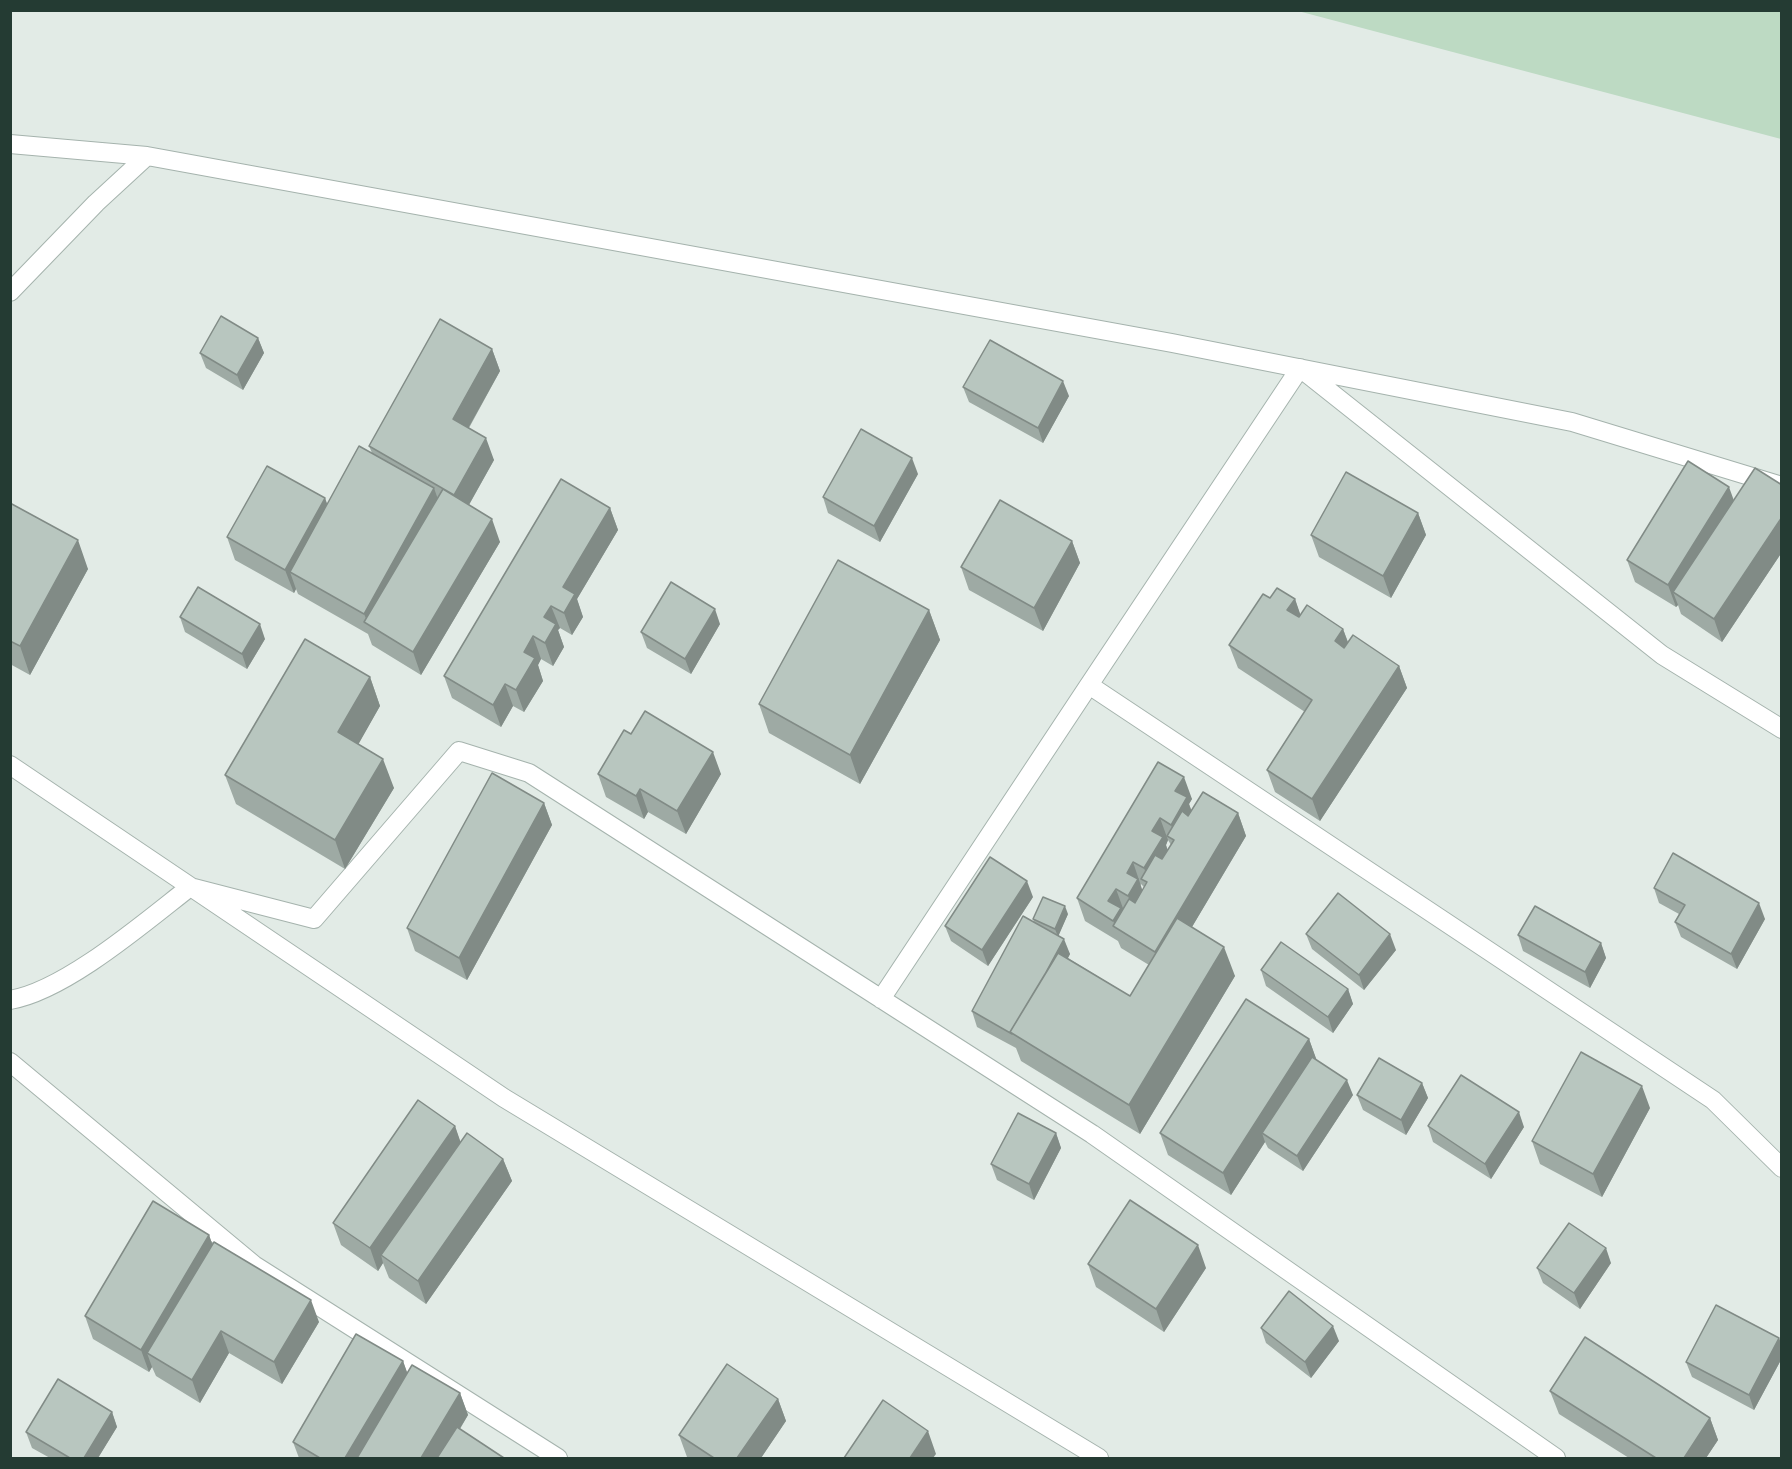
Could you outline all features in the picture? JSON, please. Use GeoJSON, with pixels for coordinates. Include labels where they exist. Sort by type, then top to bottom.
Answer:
{"type":"FeatureCollection","features":[{"type":"Feature","properties":{"kind":"street"},"geometry":{"type":"LineString","coordinates":[[10,144],[147,156],[1300,368],[1572,422],[1782,486]]}},
{"type":"Feature","properties":{"kind":"street"},"geometry":{"type":"LineString","coordinates":[[10,292],[96,203],[147,156]]}},
{"type":"Feature","properties":{"kind":"street"},"geometry":{"type":"LineString","coordinates":[[881,999],[1300,368]]}},
{"type":"Feature","properties":{"kind":"street"},"geometry":{"type":"LineString","coordinates":[[1300,368],[1662,655],[1782,729]]}},
{"type":"Feature","properties":{"kind":"street"},"geometry":{"type":"LineString","coordinates":[[1089,685],[1713,1100],[1782,1168]]}},
{"type":"Feature","properties":{"kind":"street"},"geometry":{"type":"LineString","coordinates":[[190,887],[314,919],[459,751],[529,773],[1092,1134],[1556,1458]]}},
{"type":"Feature","properties":{"kind":"street"},"geometry":{"type":"LineString","coordinates":[[10,765],[504,1098],[1099,1458]]}},
{"type":"Feature","properties":{"kind":"street"},"geometry":{"type":"LineString","coordinates":[[10,1000],[31,997],[106,951],[190,887]]}},
{"type":"Feature","properties":{"kind":"street"},"geometry":{"type":"LineString","coordinates":[[10,1062],[254,1264],[558,1458]]}},
{"type":"Feature","properties":{"kind":"green space"},"geometry":{"type":"Polygon","coordinates":[[[1298,11],[1781,11],[1781,139],[1298,11]]]}},
{"type":"Feature","properties":{"kind":"building"},"geometry":{"type":"Polygon","coordinates":[[[221,316],[258,338],[237,375],[200,353],[221,316]]]}},
{"type":"Feature","properties":{"kind":"building"},"geometry":{"type":"Polygon","coordinates":[[[440,319],[492,349],[453,419],[486,438],[454,495],[369,446],[440,319]]]}},
{"type":"Feature","properties":{"kind":"building"},"geometry":{"type":"Polygon","coordinates":[[[990,340],[1063,381],[1038,428],[963,387],[990,340]]]}},
{"type":"Feature","properties":{"kind":"building"},"geometry":{"type":"Polygon","coordinates":[[[861,429],[912,458],[874,526],[823,497],[861,429]]]}},
{"type":"Feature","properties":{"kind":"building"},"geometry":{"type":"Polygon","coordinates":[[[359,446],[434,488],[364,614],[290,572],[359,446]]]}},
{"type":"Feature","properties":{"kind":"building"},"geometry":{"type":"Polygon","coordinates":[[[1688,461],[1729,487],[1668,585],[1627,560],[1688,461]]]}},
{"type":"Feature","properties":{"kind":"building"},"geometry":{"type":"Polygon","coordinates":[[[267,466],[325,498],[285,570],[227,537],[267,466]]]}},
{"type":"Feature","properties":{"kind":"building"},"geometry":{"type":"Polygon","coordinates":[[[1755,468],[1782,485],[1782,517],[1714,619],[1673,592],[1755,468]]]}},
{"type":"Feature","properties":{"kind":"building"},"geometry":{"type":"Polygon","coordinates":[[[1346,472],[1418,513],[1383,576],[1311,535],[1346,472]]]}},
{"type":"Feature","properties":{"kind":"building"},"geometry":{"type":"Polygon","coordinates":[[[561,479],[610,508],[563,587],[575,594],[564,613],[551,606],[544,617],[556,624],[545,643],[533,636],[524,652],[535,658],[516,690],[505,684],[493,705],[444,676],[561,479]]]}},
{"type":"Feature","properties":{"kind":"building"},"geometry":{"type":"Polygon","coordinates":[[[443,489],[492,519],[413,652],[364,622],[443,489]]]}},
{"type":"Feature","properties":{"kind":"building"},"geometry":{"type":"Polygon","coordinates":[[[1000,500],[1072,541],[1034,608],[961,567],[1000,500]]]}},
{"type":"Feature","properties":{"kind":"building"},"geometry":{"type":"Polygon","coordinates":[[[10,503],[78,540],[20,646],[10,641],[10,503]]]}},
{"type":"Feature","properties":{"kind":"building"},"geometry":{"type":"Polygon","coordinates":[[[838,560],[929,610],[850,755],[759,704],[838,560]]]}},
{"type":"Feature","properties":{"kind":"building"},"geometry":{"type":"Polygon","coordinates":[[[671,582],[715,609],[685,659],[641,632],[671,582]]]}},
{"type":"Feature","properties":{"kind":"building"},"geometry":{"type":"Polygon","coordinates":[[[198,587],[260,624],[242,654],[180,617],[198,587]]]}},
{"type":"Feature","properties":{"kind":"building"},"geometry":{"type":"Polygon","coordinates":[[[1277,588],[1295,599],[1287,610],[1299,617],[1307,605],[1343,629],[1335,641],[1344,648],[1353,635],[1399,666],[1312,799],[1267,770],[1312,700],[1229,645],[1263,594],[1270,598],[1277,588]]]}},
{"type":"Feature","properties":{"kind":"building"},"geometry":{"type":"Polygon","coordinates":[[[305,639],[370,677],[338,732],[383,759],[335,840],[225,775],[305,639]]]}},
{"type":"Feature","properties":{"kind":"building"},"geometry":{"type":"Polygon","coordinates":[[[645,711],[713,752],[677,811],[640,789],[636,796],[598,774],[624,730],[631,734],[645,711]]]}},
{"type":"Feature","properties":{"kind":"building"},"geometry":{"type":"Polygon","coordinates":[[[1158,762],[1184,777],[1175,791],[1187,797],[1171,825],[1160,818],[1152,831],[1163,837],[1144,868],[1133,862],[1127,873],[1138,879],[1128,896],[1116,889],[1108,901],[1121,908],[1113,921],[1077,898],[1158,762]]]}},
{"type":"Feature","properties":{"kind":"building"},"geometry":{"type":"Polygon","coordinates":[[[492,773],[544,803],[459,958],[407,928],[492,773]]]}},
{"type":"Feature","properties":{"kind":"building"},"geometry":{"type":"Polygon","coordinates":[[[1203,792],[1238,813],[1155,952],[1113,926],[1129,899],[1135,903],[1147,882],[1141,879],[1155,855],[1162,859],[1174,840],[1167,836],[1182,811],[1188,816],[1203,792]]]}},
{"type":"Feature","properties":{"kind":"building"},"geometry":{"type":"Polygon","coordinates":[[[1673,853],[1759,903],[1731,954],[1675,922],[1685,905],[1654,888],[1673,853]]]}},
{"type":"Feature","properties":{"kind":"building"},"geometry":{"type":"Polygon","coordinates":[[[990,857],[1027,881],[982,950],[945,926],[990,857]]]}},
{"type":"Feature","properties":{"kind":"building"},"geometry":{"type":"Polygon","coordinates":[[[1338,893],[1390,934],[1359,975],[1306,934],[1338,893]]]}},
{"type":"Feature","properties":{"kind":"building"},"geometry":{"type":"Polygon","coordinates":[[[1043,897],[1065,906],[1055,929],[1033,919],[1043,897]]]}},
{"type":"Feature","properties":{"kind":"building"},"geometry":{"type":"Polygon","coordinates":[[[1535,906],[1601,943],[1585,972],[1518,935],[1535,906]]]}},
{"type":"Feature","properties":{"kind":"building"},"geometry":{"type":"Polygon","coordinates":[[[1023,916],[1064,939],[1010,1032],[1012,1034],[972,1011],[1023,916]]]}},
{"type":"Feature","properties":{"kind":"building"},"geometry":{"type":"Polygon","coordinates":[[[1177,918],[1224,947],[1129,1105],[1010,1032],[1058,953],[1130,996],[1177,918]]]}},
{"type":"Feature","properties":{"kind":"building"},"geometry":{"type":"Polygon","coordinates":[[[1281,942],[1348,989],[1328,1017],[1261,970],[1281,942]]]}},
{"type":"Feature","properties":{"kind":"building"},"geometry":{"type":"Polygon","coordinates":[[[1246,999],[1309,1039],[1223,1173],[1160,1133],[1246,999]]]}},
{"type":"Feature","properties":{"kind":"building"},"geometry":{"type":"Polygon","coordinates":[[[1581,1052],[1642,1086],[1593,1174],[1532,1141],[1581,1052]]]}},
{"type":"Feature","properties":{"kind":"building"},"geometry":{"type":"Polygon","coordinates":[[[1312,1057],[1347,1080],[1297,1156],[1262,1133],[1312,1057]]]}},
{"type":"Feature","properties":{"kind":"building"},"geometry":{"type":"Polygon","coordinates":[[[1379,1058],[1422,1083],[1401,1120],[1357,1095],[1379,1058]]]}},
{"type":"Feature","properties":{"kind":"building"},"geometry":{"type":"Polygon","coordinates":[[[1461,1075],[1519,1112],[1485,1164],[1428,1126],[1461,1075]]]}},
{"type":"Feature","properties":{"kind":"building"},"geometry":{"type":"Polygon","coordinates":[[[418,1100],[455,1126],[370,1248],[333,1223],[418,1100]]]}},
{"type":"Feature","properties":{"kind":"building"},"geometry":{"type":"Polygon","coordinates":[[[1018,1113],[1056,1133],[1029,1184],[991,1164],[1018,1113]]]}},
{"type":"Feature","properties":{"kind":"building"},"geometry":{"type":"Polygon","coordinates":[[[467,1133],[503,1159],[418,1281],[381,1255],[467,1133]]]}},
{"type":"Feature","properties":{"kind":"building"},"geometry":{"type":"Polygon","coordinates":[[[1130,1200],[1198,1245],[1156,1309],[1088,1264],[1130,1200]]]}},
{"type":"Feature","properties":{"kind":"building"},"geometry":{"type":"Polygon","coordinates":[[[153,1201],[209,1235],[141,1350],[85,1316],[153,1201]]]}},
{"type":"Feature","properties":{"kind":"building"},"geometry":{"type":"Polygon","coordinates":[[[1569,1223],[1606,1248],[1574,1293],[1537,1268],[1569,1223]]]}},
{"type":"Feature","properties":{"kind":"building"},"geometry":{"type":"Polygon","coordinates":[[[214,1242],[311,1300],[274,1362],[221,1331],[192,1380],[147,1353],[214,1242]]]}},
{"type":"Feature","properties":{"kind":"building"},"geometry":{"type":"Polygon","coordinates":[[[1289,1291],[1333,1326],[1305,1362],[1261,1328],[1289,1291]]]}},
{"type":"Feature","properties":{"kind":"building"},"geometry":{"type":"Polygon","coordinates":[[[1716,1305],[1779,1338],[1749,1395],[1686,1362],[1716,1305]]]}},
{"type":"Feature","properties":{"kind":"building"},"geometry":{"type":"Polygon","coordinates":[[[356,1334],[403,1361],[345,1458],[320,1458],[293,1442],[356,1334]]]}},
{"type":"Feature","properties":{"kind":"building"},"geometry":{"type":"Polygon","coordinates":[[[1585,1337],[1710,1418],[1684,1458],[1656,1458],[1550,1391],[1585,1337]]]}},
{"type":"Feature","properties":{"kind":"building"},"geometry":{"type":"Polygon","coordinates":[[[727,1364],[778,1399],[737,1458],[714,1458],[679,1435],[727,1364]]]}},
{"type":"Feature","properties":{"kind":"building"},"geometry":{"type":"Polygon","coordinates":[[[412,1365],[460,1393],[421,1458],[357,1458],[412,1365]]]}},
{"type":"Feature","properties":{"kind":"building"},"geometry":{"type":"Polygon","coordinates":[[[58,1379],[112,1412],[84,1458],[70,1458],[26,1432],[58,1379]]]}},
{"type":"Feature","properties":{"kind":"building"},"geometry":{"type":"Polygon","coordinates":[[[883,1400],[928,1431],[910,1458],[844,1458],[883,1400]]]}},
{"type":"Feature","properties":{"kind":"building"},"geometry":{"type":"Polygon","coordinates":[[[457,1427],[504,1458],[437,1458],[457,1427]]]}}]}
